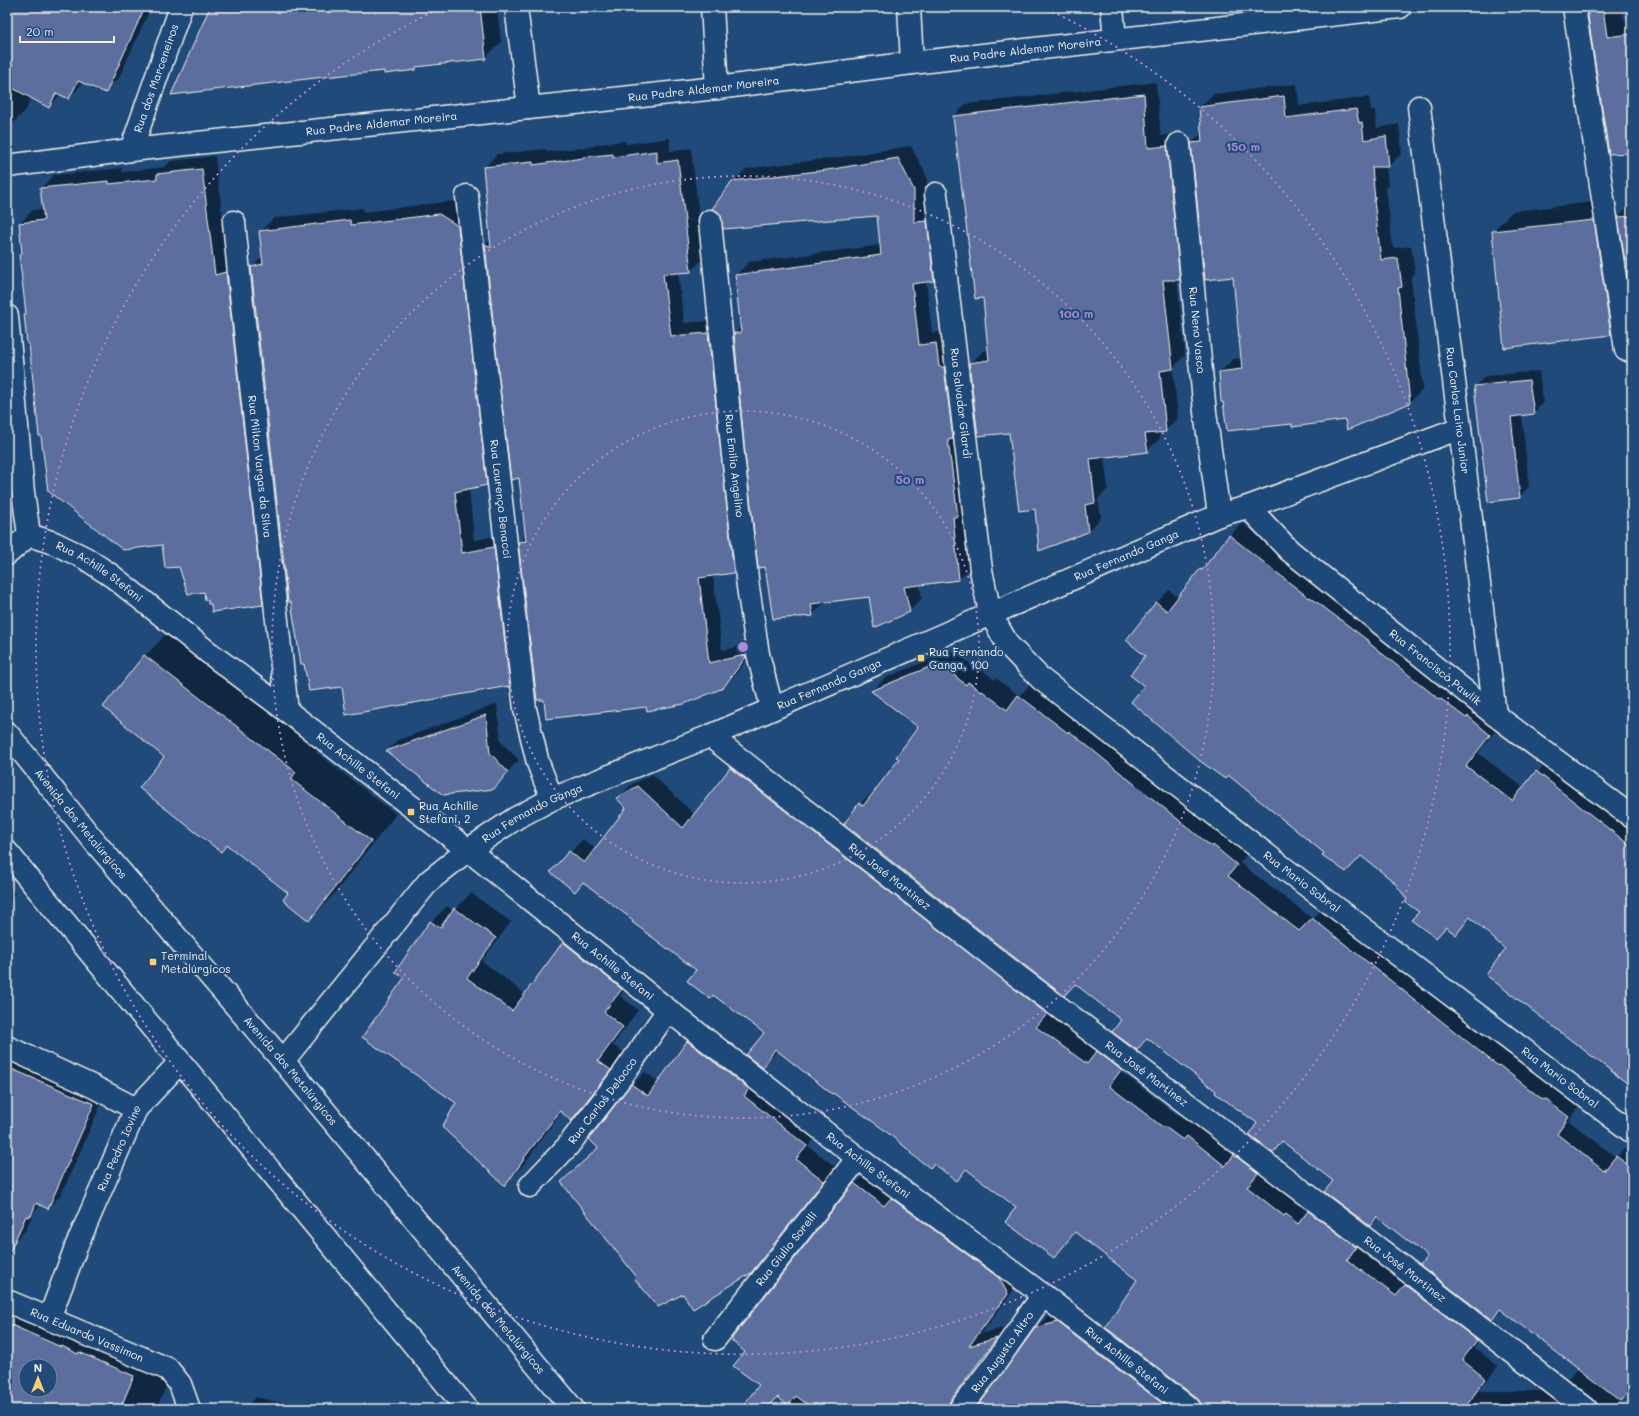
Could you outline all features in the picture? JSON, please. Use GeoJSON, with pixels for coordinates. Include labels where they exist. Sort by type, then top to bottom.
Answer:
{"type":"FeatureCollection","features":[{"type":"Feature","properties":{"kind":"street","name":"Rua dos Marceneiros"},"geometry":{"type":"LineString","coordinates":[[131,150],[181,7]]}},
{"type":"Feature","properties":{"kind":"street"},"geometry":{"type":"LineString","coordinates":[[516,7],[529,108]]}},
{"type":"Feature","properties":{"kind":"street"},"geometry":{"type":"LineString","coordinates":[[712,7],[717,88]]}},
{"type":"Feature","properties":{"kind":"street"},"geometry":{"type":"LineString","coordinates":[[909,7],[912,63]]}},
{"type":"Feature","properties":{"kind":"street"},"geometry":{"type":"LineString","coordinates":[[1112,7],[1115,39]]}},
{"type":"Feature","properties":{"kind":"street","name":"Rua Padre Aldemar Moreira"},"geometry":{"type":"LineString","coordinates":[[7,166],[131,150],[717,88],[1320,12],[1400,7]]}},
{"type":"Feature","properties":{"kind":"street"},"geometry":{"type":"LineString","coordinates":[[1574,7],[1626,350]]}},
{"type":"Feature","properties":{"kind":"street","name":"Rua Carlos Laino Junior"},"geometry":{"type":"LineString","coordinates":[[1419,107],[1495,715]]}},
{"type":"Feature","properties":{"kind":"street","name":"Rua Neno Vasco"},"geometry":{"type":"LineString","coordinates":[[1179,144],[1205,412],[1219,515]]}},
{"type":"Feature","properties":{"kind":"street","name":"Rua Salvador Gilardi"},"geometry":{"type":"LineString","coordinates":[[936,194],[980,562],[990,613]]}},
{"type":"Feature","properties":{"kind":"street","name":"Rua Lourenço Benacci"},"geometry":{"type":"LineString","coordinates":[[467,196],[486,379],[526,709],[538,763],[552,799]]}},
{"type":"Feature","properties":{"kind":"street","name":"Rua Emilio Angelino"},"geometry":{"type":"LineString","coordinates":[[710,221],[733,455],[748,587],[758,654],[772,708]]}},
{"type":"Feature","properties":{"kind":"street","name":"Rua Milton Vargas da Silva"},"geometry":{"type":"LineString","coordinates":[[234,222],[243,320],[287,711]]}},
{"type":"Feature","properties":{"kind":"street"},"geometry":{"type":"LineString","coordinates":[[7,316],[23,492],[29,535],[7,554]]}},
{"type":"Feature","properties":{"kind":"street","name":"Rua Fernando Ganga"},"geometry":{"type":"LineString","coordinates":[[283,1061],[429,881],[468,850],[516,818],[552,799],[710,736],[990,613],[1219,515],[1248,506],[1460,428]]}},
{"type":"Feature","properties":{"kind":"street","name":"Rua Francisco Pawlik"},"geometry":{"type":"LineString","coordinates":[[1248,506],[1290,551],[1495,715],[1632,818]]}},
{"type":"Feature","properties":{"kind":"street","name":"Rua Achille Stefani"},"geometry":{"type":"LineString","coordinates":[[29,535],[54,543],[85,558],[112,576],[208,652],[468,850],[668,1010],[858,1158],[1044,1295],[1190,1409]]}},
{"type":"Feature","properties":{"kind":"street","name":"Rua Mario Sobral"},"geometry":{"type":"LineString","coordinates":[[990,613],[1008,645],[1041,679],[1281,866],[1632,1132]]}},
{"type":"Feature","properties":{"kind":"street","name":"Avenida dos Metalúrgicos"},"geometry":{"type":"LineString","coordinates":[[7,733],[94,841],[283,1061],[573,1409]]}},
{"type":"Feature","properties":{"kind":"street","name":"Rua José Martinez"},"geometry":{"type":"LineString","coordinates":[[710,736],[1015,974],[1381,1250],[1586,1409]]}},
{"type":"Feature","properties":{"kind":"street"},"geometry":{"type":"LineString","coordinates":[[7,852],[468,1409]]}},
{"type":"Feature","properties":{"kind":"street","name":"Rua Carlos Delocco"},"geometry":{"type":"LineString","coordinates":[[530,1186],[567,1147],[622,1076],[668,1010]]}},
{"type":"Feature","properties":{"kind":"street","name":"Rua Pedro Iovine"},"geometry":{"type":"LineString","coordinates":[[7,1047],[92,1086],[136,1109],[76,1247],[49,1319]]}},
{"type":"Feature","properties":{"kind":"street"},"geometry":{"type":"LineString","coordinates":[[136,1109],[180,1062]]}},
{"type":"Feature","properties":{"kind":"street","name":"Rua Giulio Sorelli"},"geometry":{"type":"LineString","coordinates":[[715,1339],[858,1158]]}},
{"type":"Feature","properties":{"kind":"street","name":"Rua Augusto Altro"},"geometry":{"type":"LineString","coordinates":[[960,1409],[1044,1295]]}},
{"type":"Feature","properties":{"kind":"street","name":"Rua Eduardo Vassimon"},"geometry":{"type":"LineString","coordinates":[[7,1301],[168,1369],[180,1384],[189,1409]]}},
{"type":"Feature","properties":{"kind":"building"},"geometry":{"type":"Polygon","coordinates":[[[7,7],[145,7],[106,93],[78,81],[69,99],[56,93],[49,108],[7,85],[7,7]]]}},
{"type":"Feature","properties":{"kind":"building"},"geometry":{"type":"Polygon","coordinates":[[[210,7],[480,7],[486,59],[416,67],[416,70],[384,74],[384,71],[171,95],[210,7]]]}},
{"type":"Feature","properties":{"kind":"building"},"geometry":{"type":"Polygon","coordinates":[[[1603,8],[1607,37],[1632,34],[1632,153],[1609,154],[1587,10],[1603,8]]]}},
{"type":"Feature","properties":{"kind":"building"},"geometry":{"type":"Polygon","coordinates":[[[1144,94],[1148,148],[1167,146],[1180,280],[1163,280],[1173,369],[1160,371],[1166,432],[1145,434],[1148,452],[1090,459],[1095,503],[1085,505],[1088,532],[1039,551],[1035,509],[1019,511],[1009,433],[978,436],[969,363],[989,360],[983,298],[975,299],[953,116],[1144,94]]]}},
{"type":"Feature","properties":{"kind":"building"},"geometry":{"type":"Polygon","coordinates":[[[1284,96],[1286,118],[1356,109],[1359,123],[1362,122],[1364,140],[1386,136],[1389,167],[1372,167],[1374,200],[1381,260],[1398,258],[1402,287],[1398,288],[1410,403],[1347,430],[1345,420],[1292,427],[1292,424],[1227,431],[1223,402],[1221,402],[1219,372],[1242,369],[1233,277],[1205,280],[1191,143],[1202,142],[1199,107],[1284,96]]]}},
{"type":"Feature","properties":{"kind":"building"},"geometry":{"type":"Polygon","coordinates":[[[657,151],[657,163],[678,160],[691,272],[663,274],[671,336],[708,333],[734,573],[699,578],[709,663],[745,655],[746,657],[723,688],[684,704],[647,711],[646,707],[546,719],[544,700],[537,700],[518,542],[526,541],[519,478],[511,480],[499,378],[485,244],[491,248],[483,167],[533,162],[533,165],[583,157],[613,154],[613,157],[657,151]]]}},
{"type":"Feature","properties":{"kind":"building"},"geometry":{"type":"Polygon","coordinates":[[[898,158],[914,190],[914,222],[927,221],[934,281],[912,284],[919,345],[936,343],[939,367],[944,367],[953,439],[948,440],[958,517],[953,517],[959,580],[904,587],[910,612],[874,628],[869,597],[811,604],[813,616],[773,619],[765,567],[758,568],[745,454],[734,333],[741,333],[735,275],[881,255],[877,216],[723,229],[720,214],[712,209],[732,181],[827,170],[898,158]]]}},
{"type":"Feature","properties":{"kind":"building"},"geometry":{"type":"Polygon","coordinates":[[[202,169],[215,275],[226,272],[263,605],[212,612],[211,604],[208,604],[208,600],[205,600],[204,592],[188,594],[179,567],[165,568],[162,545],[123,550],[48,491],[41,436],[39,436],[29,344],[27,344],[24,314],[26,314],[19,254],[22,253],[19,223],[44,220],[40,188],[109,181],[109,184],[157,179],[157,174],[202,169]]]}},
{"type":"Feature","properties":{"kind":"building"},"geometry":{"type":"Polygon","coordinates":[[[439,214],[458,226],[487,485],[455,492],[462,553],[494,547],[510,688],[509,686],[346,715],[342,687],[309,691],[304,664],[301,664],[291,602],[288,602],[251,267],[263,264],[259,231],[350,220],[351,225],[439,214]]]}},
{"type":"Feature","properties":{"kind":"building"},"geometry":{"type":"Polygon","coordinates":[[[1632,216],[1632,306],[1618,217],[1632,216]]]}},
{"type":"Feature","properties":{"kind":"building"},"geometry":{"type":"Polygon","coordinates":[[[1594,220],[1611,335],[1504,348],[1492,231],[1594,220]]]}},
{"type":"Feature","properties":{"kind":"building"},"geometry":{"type":"Polygon","coordinates":[[[1529,380],[1534,414],[1511,417],[1520,498],[1488,502],[1474,386],[1529,380]]]}},
{"type":"Feature","properties":{"kind":"building"},"geometry":{"type":"Polygon","coordinates":[[[1229,535],[1309,598],[1310,597],[1370,642],[1369,643],[1440,700],[1441,699],[1466,718],[1468,716],[1490,735],[1466,766],[1512,801],[1536,771],[1632,847],[1632,1087],[1486,975],[1505,949],[1470,917],[1456,935],[1446,927],[1436,938],[1411,920],[1419,912],[1405,902],[1407,899],[1393,881],[1361,856],[1346,872],[1322,855],[1324,853],[1228,775],[1225,779],[1200,761],[1131,702],[1144,686],[1130,675],[1145,656],[1126,640],[1156,602],[1167,611],[1200,569],[1202,570],[1229,535]]]}},
{"type":"Feature","properties":{"kind":"building"},"geometry":{"type":"Polygon","coordinates":[[[144,655],[296,772],[291,779],[371,841],[309,921],[283,900],[288,893],[227,845],[221,852],[139,788],[164,757],[103,707],[144,655]]]}},
{"type":"Feature","properties":{"kind":"building"},"geometry":{"type":"Polygon","coordinates":[[[939,663],[966,685],[968,682],[1007,710],[1018,695],[1068,733],[1069,731],[1212,847],[1213,845],[1237,865],[1228,876],[1299,931],[1312,918],[1498,1066],[1499,1065],[1543,1100],[1545,1099],[1569,1117],[1557,1134],[1604,1171],[1616,1156],[1632,1168],[1632,1386],[1620,1401],[1500,1309],[1492,1320],[1420,1265],[1427,1256],[1377,1217],[1370,1226],[1324,1192],[1333,1181],[1282,1141],[1273,1153],[1249,1135],[1257,1123],[1215,1093],[1216,1091],[1147,1038],[1137,1050],[1112,1032],[1121,1020],[1075,984],[1064,996],[844,824],[859,803],[863,806],[899,759],[896,757],[918,727],[871,691],[939,663]]]}},
{"type":"Feature","properties":{"kind":"building"},"geometry":{"type":"Polygon","coordinates":[[[486,715],[490,753],[508,772],[494,789],[443,795],[386,751],[486,715]]]}},
{"type":"Feature","properties":{"kind":"building"},"geometry":{"type":"Polygon","coordinates":[[[730,768],[1047,1014],[1036,1027],[1087,1064],[1097,1051],[1121,1070],[1109,1086],[1164,1128],[1165,1127],[1183,1140],[1187,1136],[1225,1166],[1234,1155],[1258,1173],[1247,1187],[1284,1216],[1286,1214],[1298,1224],[1308,1211],[1356,1247],[1347,1260],[1396,1296],[1405,1285],[1477,1340],[1462,1360],[1486,1379],[1463,1409],[1202,1409],[1198,1399],[1105,1327],[1137,1280],[1075,1232],[1054,1258],[1005,1222],[1016,1207],[966,1169],[957,1181],[934,1164],[930,1168],[910,1153],[911,1152],[883,1129],[833,1093],[832,1094],[775,1049],[763,1068],[746,1055],[764,1033],[713,995],[710,999],[687,981],[696,970],[632,922],[633,920],[583,882],[575,892],[550,872],[569,851],[584,863],[626,808],[616,798],[638,786],[683,828],[730,768]]]}},
{"type":"Feature","properties":{"kind":"building"},"geometry":{"type":"Polygon","coordinates":[[[454,908],[496,938],[467,978],[512,1011],[563,942],[622,989],[604,1012],[623,1027],[598,1061],[611,1070],[571,1121],[560,1111],[524,1158],[505,1186],[442,1127],[456,1103],[362,1037],[404,978],[395,972],[430,921],[440,928],[454,908]]]}},
{"type":"Feature","properties":{"kind":"building"},"geometry":{"type":"Polygon","coordinates":[[[687,1041],[749,1089],[744,1096],[807,1146],[796,1159],[824,1181],[751,1273],[693,1309],[683,1294],[658,1307],[634,1278],[636,1276],[561,1182],[598,1148],[589,1139],[631,1084],[648,1096],[687,1041]]]}},
{"type":"Feature","properties":{"kind":"building"},"geometry":{"type":"Polygon","coordinates":[[[7,1067],[94,1104],[48,1209],[36,1203],[31,1216],[26,1216],[7,1258],[7,1067]]]}},
{"type":"Feature","properties":{"kind":"building"},"geometry":{"type":"Polygon","coordinates":[[[854,1183],[884,1206],[891,1198],[999,1278],[1008,1294],[969,1346],[997,1338],[950,1401],[948,1409],[814,1409],[796,1396],[788,1406],[778,1397],[766,1409],[740,1409],[759,1385],[733,1366],[745,1352],[732,1341],[732,1338],[854,1183]]]}},
{"type":"Feature","properties":{"kind":"building"},"geometry":{"type":"Polygon","coordinates":[[[1058,1322],[1170,1409],[976,1409],[1035,1328],[1058,1322]]]}},
{"type":"Feature","properties":{"kind":"building"},"geometry":{"type":"Polygon","coordinates":[[[7,1323],[61,1347],[62,1346],[78,1354],[79,1352],[134,1376],[120,1409],[7,1409],[7,1323]]]}},
{"type":"Feature","properties":{"kind":"place","name":"Rua Fernando Ganga, 100"},"geometry":{"type":"Point","coordinates":[921,658]}},
{"type":"Feature","properties":{"kind":"place","name":"Rua Achille Stefani, 2"},"geometry":{"type":"Point","coordinates":[411,812]}},
{"type":"Feature","properties":{"kind":"place","name":"Terminal Metalúrgicos"},"geometry":{"type":"Point","coordinates":[153,962]}}]}
